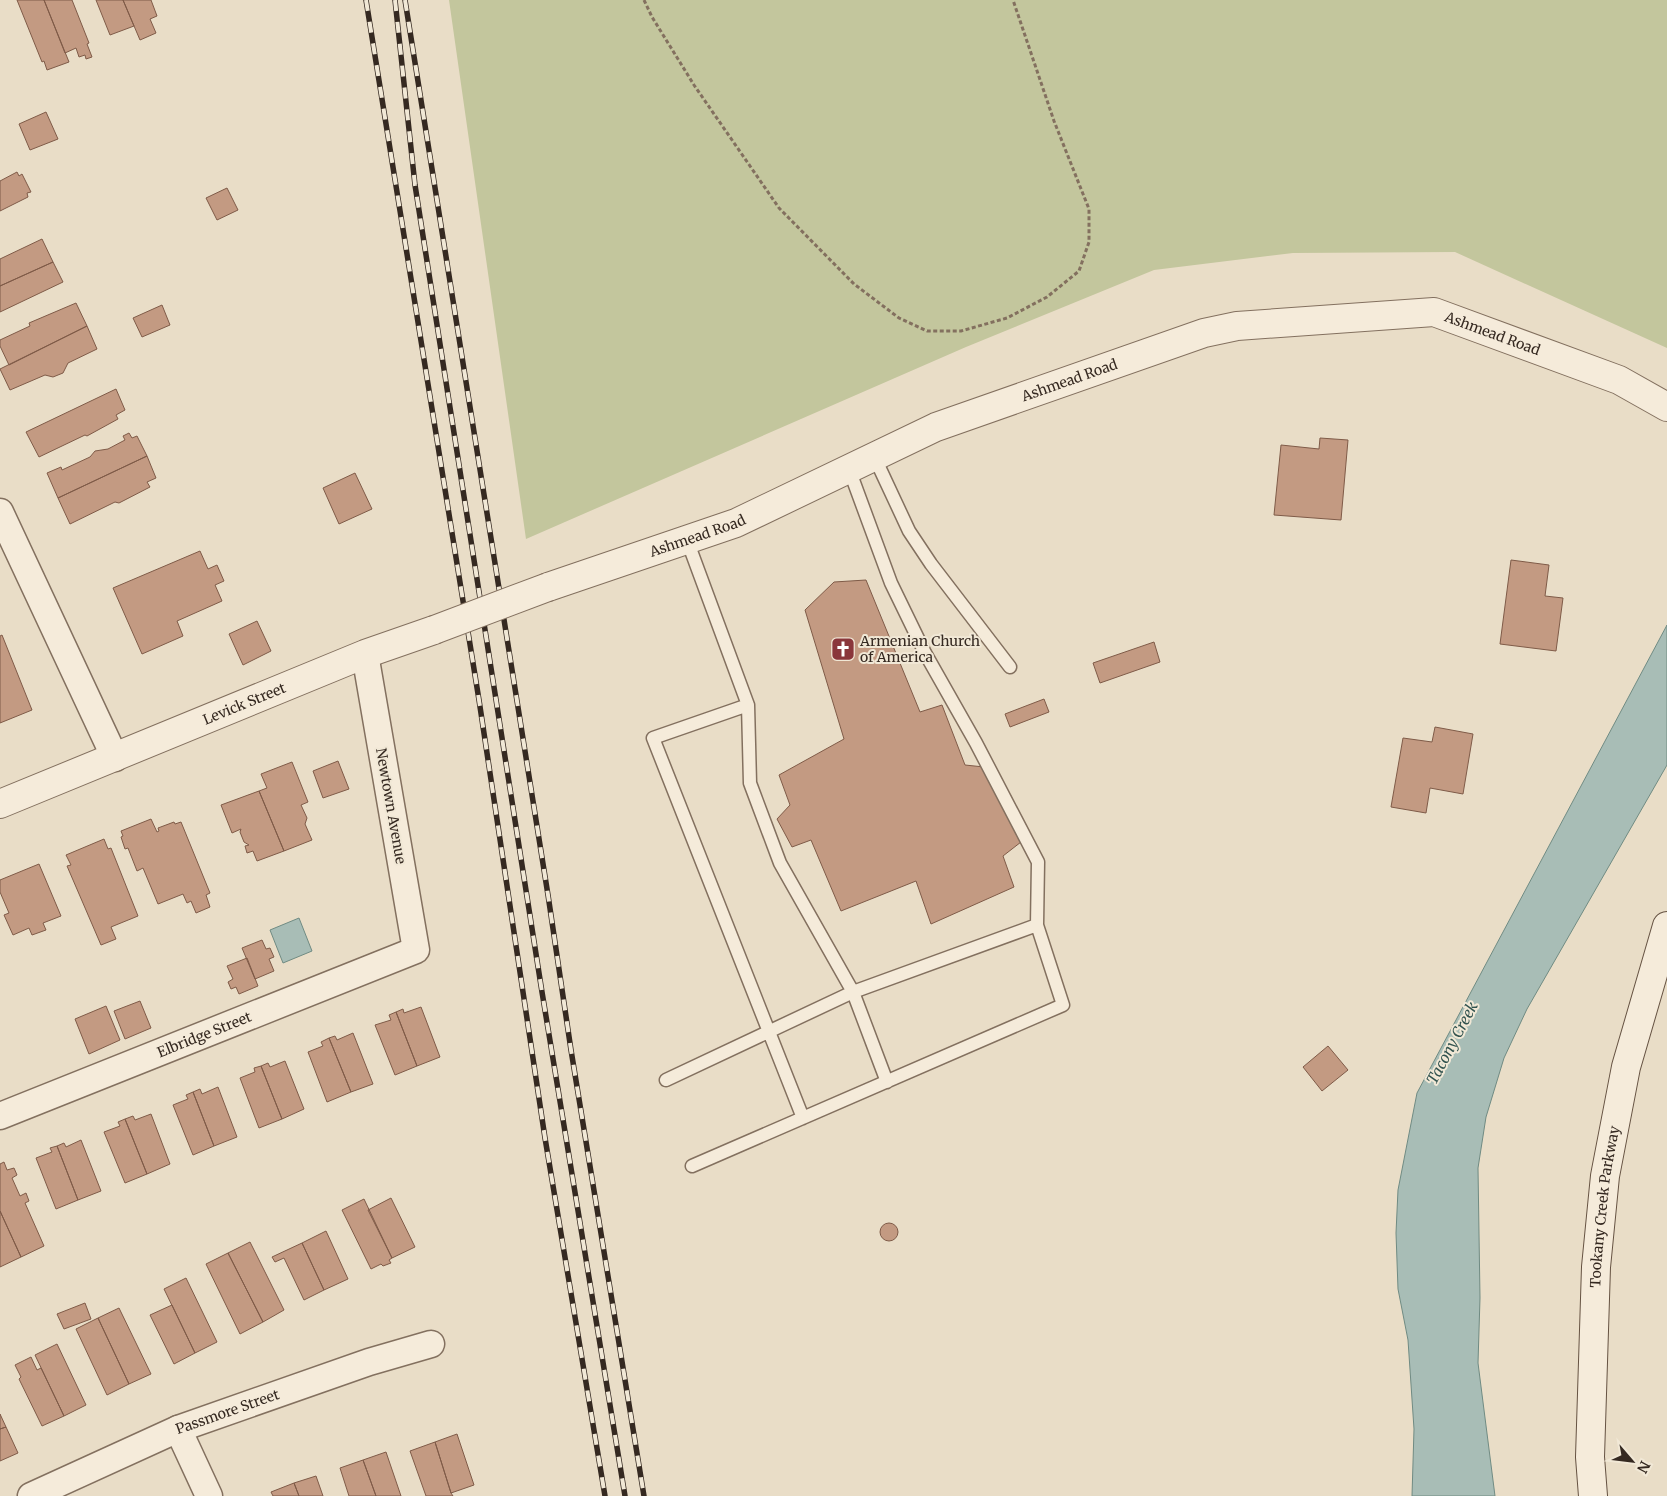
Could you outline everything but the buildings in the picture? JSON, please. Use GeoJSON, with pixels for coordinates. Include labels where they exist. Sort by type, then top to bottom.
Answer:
{"type":"FeatureCollection","features":[{"type":"Feature","properties":{"kind":"street","name":"Ashmead Road"},"geometry":{"type":"LineString","coordinates":[[490,608],[736,523],[936,427],[1204,333],[1237,326],[1434,312],[1619,380],[1667,406]]}},
{"type":"Feature","properties":{"kind":"street"},"geometry":{"type":"LineString","coordinates":[[0,512],[115,758]]}},
{"type":"Feature","properties":{"kind":"street","name":"Levick Street"},"geometry":{"type":"LineString","coordinates":[[0,804],[365,654],[490,608]]}},
{"type":"Feature","properties":{"kind":"street","name":"Newtown Avenue"},"geometry":{"type":"LineString","coordinates":[[365,654],[416,950],[409,953]]}},
{"type":"Feature","properties":{"kind":"street","name":"Tookany Creek Parkway"},"geometry":{"type":"LineString","coordinates":[[1593,1496],[1590,1457],[1596,1267],[1605,1176],[1626,1067],[1667,926]]}},
{"type":"Feature","properties":{"kind":"street","name":"Elbridge Street"},"geometry":{"type":"LineString","coordinates":[[0,1116],[409,953]]}},
{"type":"Feature","properties":{"kind":"street","name":"Passmore Street"},"geometry":{"type":"LineString","coordinates":[[31,1496],[178,1429],[369,1362],[431,1344]]}},
{"type":"Feature","properties":{"kind":"street"},"geometry":{"type":"LineString","coordinates":[[178,1429],[209,1496]]}},
{"type":"Feature","properties":{"kind":"lane"},"geometry":{"type":"LineString","coordinates":[[874,456],[909,531],[931,564],[1010,668]]}},
{"type":"Feature","properties":{"kind":"lane"},"geometry":{"type":"LineString","coordinates":[[692,1166],[1063,1005],[1038,924],[1038,862],[976,743],[925,653],[891,583],[849,469]]}},
{"type":"Feature","properties":{"kind":"lane"},"geometry":{"type":"LineString","coordinates":[[687,540],[748,705],[750,783],[780,863],[852,992],[887,1082]]}},
{"type":"Feature","properties":{"kind":"lane"},"geometry":{"type":"LineString","coordinates":[[748,705],[653,738],[803,1118]]}},
{"type":"Feature","properties":{"kind":"lane"},"geometry":{"type":"LineString","coordinates":[[666,1080],[852,992],[1038,924]]}},
{"type":"Feature","properties":{"kind":"path"},"geometry":{"type":"LineString","coordinates":[[644,0],[652,17],[694,85],[779,208],[854,284],[899,318],[927,331],[962,331],[1007,318],[1047,297],[1079,271],[1089,242],[1089,209],[1051,113],[1013,0]]}},
{"type":"Feature","properties":{"kind":"green space"},"geometry":{"type":"Polygon","coordinates":[[[449,0],[1667,0],[1667,348],[1455,252],[1293,253],[1154,270],[966,347],[526,539],[449,0]]]}},
{"type":"Feature","properties":{"kind":"water","name":"Tacony Creek"},"geometry":{"type":"Polygon","coordinates":[[[1667,625],[1667,765],[1527,1009],[1504,1058],[1486,1117],[1478,1168],[1480,1298],[1478,1363],[1495,1496],[1412,1496],[1414,1429],[1408,1340],[1398,1289],[1396,1233],[1398,1190],[1417,1093],[1667,625]]]}},
{"type":"Feature","properties":{"kind":"water"},"geometry":{"type":"Polygon","coordinates":[[[299,918],[312,951],[283,963],[270,930],[299,918]]]}},
{"type":"Feature","properties":{"kind":"railway"},"geometry":{"type":"LineString","coordinates":[[366,0],[479,700],[545,1138],[605,1496]]}},
{"type":"Feature","properties":{"kind":"railway"},"geometry":{"type":"LineString","coordinates":[[395,0],[415,185],[542,992],[625,1496]]}},
{"type":"Feature","properties":{"kind":"railway"},"geometry":{"type":"LineString","coordinates":[[405,0],[571,1050],[644,1496]]}},
{"type":"Feature","properties":{"kind":"place","name":"Armenian Church of America"},"geometry":{"type":"Point","coordinates":[843,649]}}]}
